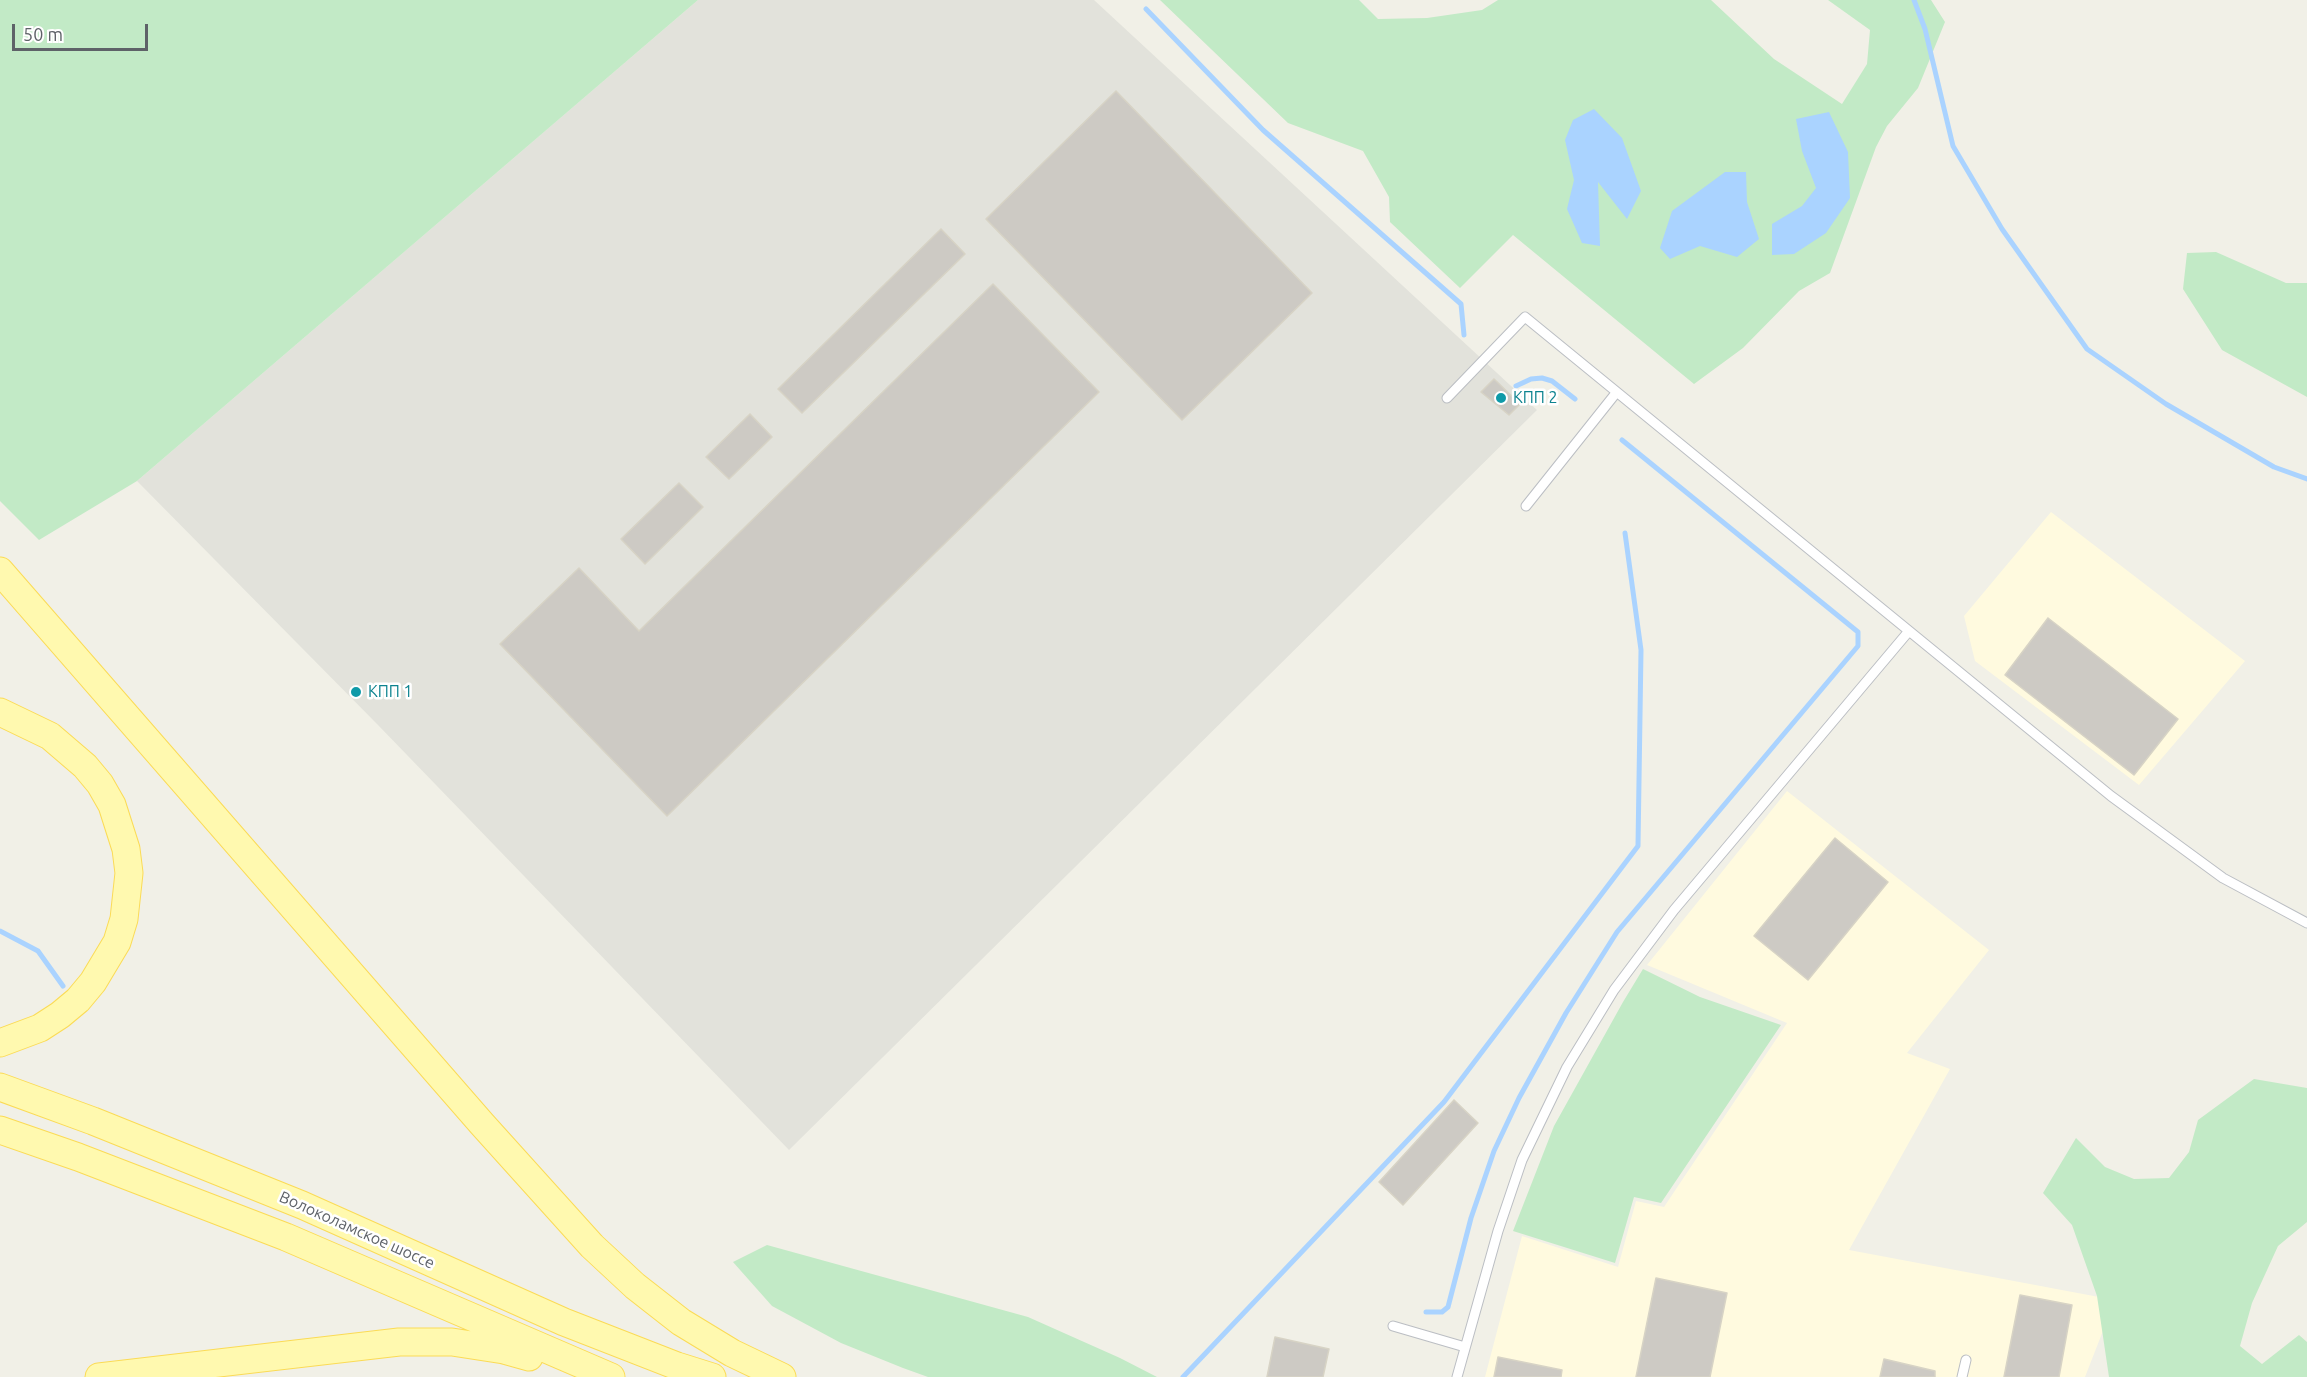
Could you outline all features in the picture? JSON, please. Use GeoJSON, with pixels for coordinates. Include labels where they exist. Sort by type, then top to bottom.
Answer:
{"type":"FeatureCollection","features":[{"type":"Feature","properties":{"kind":"main road"},"geometry":{"type":"LineString","coordinates":[[0,571],[474,1115],[592,1246],[635,1286],[681,1323],[732,1353],[782,1377]]}},
{"type":"Feature","properties":{"kind":"main road"},"geometry":{"type":"LineString","coordinates":[[0,712],[50,736],[69,750],[100,784],[112,805],[126,849],[129,873],[128,896],[117,942],[93,982],[60,1015],[40,1028],[0,1043]]}},
{"type":"Feature","properties":{"kind":"main road","name":"Волоколамское шоссе"},"geometry":{"type":"LineString","coordinates":[[0,1087],[93,1121],[302,1205],[564,1322],[677,1366],[712,1377]]}},
{"type":"Feature","properties":{"kind":"main road","name":"Волоколамское шоссе"},"geometry":{"type":"LineString","coordinates":[[0,1130],[78,1157],[286,1237],[611,1377]]}},
{"type":"Feature","properties":{"kind":"main road"},"geometry":{"type":"LineString","coordinates":[[99,1377],[317,1350],[426,1341],[469,1344],[504,1350],[587,1377]]}},
{"type":"Feature","properties":{"kind":"lane"},"geometry":{"type":"LineString","coordinates":[[1447,398],[1525,317],[2112,796],[2223,878],[2307,923]]}},
{"type":"Feature","properties":{"kind":"lane"},"geometry":{"type":"LineString","coordinates":[[1526,506],[1616,393]]}},
{"type":"Feature","properties":{"kind":"lane"},"geometry":{"type":"LineString","coordinates":[[1457,1377],[1498,1231],[1522,1160],[1557,1085],[1592,1026],[1614,990],[1674,910],[1909,631]]}},
{"type":"Feature","properties":{"kind":"lane"},"geometry":{"type":"LineString","coordinates":[[1393,1326],[1465,1347]]}},
{"type":"Feature","properties":{"kind":"lane"},"geometry":{"type":"LineString","coordinates":[[1962,1377],[1966,1360]]}},
{"type":"Feature","properties":{"kind":"shaded area"},"geometry":{"type":"Polygon","coordinates":[[[698,0],[1094,0],[1537,410],[789,1150],[378,725],[137,481],[698,0]]]}},
{"type":"Feature","properties":{"kind":"shaded area"},"geometry":{"type":"Polygon","coordinates":[[[2051,512],[2245,661],[2139,785],[1975,661],[1964,616],[2051,512]]]}},
{"type":"Feature","properties":{"kind":"shaded area"},"geometry":{"type":"Polygon","coordinates":[[[1787,791],[1989,950],[1907,1053],[1950,1069],[1849,1250],[2115,1300],[2085,1377],[1485,1377],[1522,1236],[1618,1267],[1636,1201],[1664,1207],[1787,1023],[1647,965],[1787,791]]]}},
{"type":"Feature","properties":{"kind":"green space"},"geometry":{"type":"Polygon","coordinates":[[[0,0],[698,0],[137,481],[39,540],[0,501],[0,0]]]}},
{"type":"Feature","properties":{"kind":"green space"},"geometry":{"type":"Polygon","coordinates":[[[1160,0],[1359,0],[1378,19],[1427,18],[1482,10],[1498,0],[1711,0],[1774,59],[1842,104],[1867,64],[1870,30],[1828,0],[1931,0],[1945,22],[1918,88],[1887,126],[1876,147],[1830,273],[1799,291],[1743,348],[1694,384],[1513,235],[1460,288],[1390,222],[1389,197],[1363,151],[1288,123],[1160,0]]]}},
{"type":"Feature","properties":{"kind":"green space"},"geometry":{"type":"Polygon","coordinates":[[[2216,252],[2286,283],[2307,283],[2307,397],[2222,350],[2183,289],[2187,253],[2216,252]]]}},
{"type":"Feature","properties":{"kind":"green space"},"geometry":{"type":"Polygon","coordinates":[[[1643,969],[1700,997],[1781,1025],[1661,1203],[1634,1197],[1615,1263],[1513,1231],[1554,1126],[1643,969]]]}},
{"type":"Feature","properties":{"kind":"green space"},"geometry":{"type":"Polygon","coordinates":[[[2254,1079],[2307,1088],[2307,1222],[2278,1246],[2252,1303],[2240,1346],[2262,1364],[2299,1335],[2307,1342],[2307,1377],[2109,1377],[2097,1296],[2072,1225],[2043,1193],[2076,1138],[2105,1167],[2134,1179],[2169,1178],[2189,1152],[2198,1120],[2254,1079]]]}},
{"type":"Feature","properties":{"kind":"green space"},"geometry":{"type":"Polygon","coordinates":[[[767,1245],[1028,1317],[1157,1377],[928,1377],[841,1343],[772,1306],[733,1262],[767,1245]]]}},
{"type":"Feature","properties":{"kind":"water"},"geometry":{"type":"Polygon","coordinates":[[[1594,109],[1622,138],[1641,191],[1627,219],[1598,182],[1600,246],[1582,243],[1567,209],[1574,180],[1565,140],[1573,120],[1594,109]]]}},
{"type":"Feature","properties":{"kind":"water"},"geometry":{"type":"Polygon","coordinates":[[[1829,112],[1848,152],[1850,198],[1826,233],[1794,254],[1772,255],[1772,224],[1802,206],[1816,188],[1802,151],[1796,119],[1829,112]]]}},
{"type":"Feature","properties":{"kind":"water"},"geometry":{"type":"Polygon","coordinates":[[[1725,172],[1746,172],[1747,202],[1759,239],[1737,257],[1700,246],[1670,259],[1660,248],[1672,211],[1725,172]]]}},
{"type":"Feature","properties":{"kind":"building"},"geometry":{"type":"Polygon","coordinates":[[[1116,91],[1312,293],[1182,420],[986,219],[1116,91]]]}},
{"type":"Feature","properties":{"kind":"building"},"geometry":{"type":"Polygon","coordinates":[[[941,229],[965,254],[802,413],[778,389],[941,229]]]}},
{"type":"Feature","properties":{"kind":"building"},"geometry":{"type":"Polygon","coordinates":[[[993,284],[1099,392],[667,816],[500,644],[579,568],[639,631],[993,284]]]}},
{"type":"Feature","properties":{"kind":"building","name":"КПП 2"},"geometry":{"type":"Polygon","coordinates":[[[1494,379],[1520,404],[1509,415],[1481,392],[1494,379]]]}},
{"type":"Feature","properties":{"kind":"building"},"geometry":{"type":"Polygon","coordinates":[[[750,414],[772,437],[729,479],[706,457],[750,414]]]}},
{"type":"Feature","properties":{"kind":"building"},"geometry":{"type":"Polygon","coordinates":[[[679,483],[703,507],[645,564],[621,539],[679,483]]]}},
{"type":"Feature","properties":{"kind":"building"},"geometry":{"type":"Polygon","coordinates":[[[2048,618],[2178,719],[2134,775],[2005,675],[2048,618]]]}},
{"type":"Feature","properties":{"kind":"building"},"geometry":{"type":"Polygon","coordinates":[[[1835,838],[1888,882],[1808,980],[1754,936],[1835,838]]]}},
{"type":"Feature","properties":{"kind":"building"},"geometry":{"type":"Polygon","coordinates":[[[1454,1100],[1478,1123],[1403,1205],[1379,1182],[1454,1100]]]}},
{"type":"Feature","properties":{"kind":"building"},"geometry":{"type":"Polygon","coordinates":[[[1656,1278],[1727,1293],[1710,1377],[1636,1377],[1656,1278]]]}},
{"type":"Feature","properties":{"kind":"building"},"geometry":{"type":"Polygon","coordinates":[[[2020,1295],[2072,1305],[2059,1377],[2004,1377],[2020,1295]]]}},
{"type":"Feature","properties":{"kind":"building"},"geometry":{"type":"Polygon","coordinates":[[[1275,1337],[1329,1349],[1323,1377],[1267,1377],[1275,1337]]]}},
{"type":"Feature","properties":{"kind":"building"},"geometry":{"type":"Polygon","coordinates":[[[1498,1357],[1562,1370],[1561,1377],[1494,1377],[1498,1357]]]}},
{"type":"Feature","properties":{"kind":"building"},"geometry":{"type":"Polygon","coordinates":[[[1884,1359],[1935,1371],[1935,1377],[1880,1377],[1884,1359]]]}},
{"type":"Feature","properties":{"kind":"waterway"},"geometry":{"type":"LineString","coordinates":[[1914,0],[1925,29],[1953,146],[2002,229],[2087,349],[2166,404],[2274,467],[2307,479]]}},
{"type":"Feature","properties":{"kind":"waterway"},"geometry":{"type":"LineString","coordinates":[[1146,9],[1263,130],[1461,304],[1464,335]]}},
{"type":"Feature","properties":{"kind":"waterway"},"geometry":{"type":"LineString","coordinates":[[1516,386],[1531,379],[1542,378],[1552,381],[1575,399]]}},
{"type":"Feature","properties":{"kind":"waterway"},"geometry":{"type":"LineString","coordinates":[[1426,1312],[1442,1312],[1448,1307],[1471,1218],[1494,1151],[1519,1098],[1566,1013],[1617,932],[1858,646],[1858,632],[1622,440]]}},
{"type":"Feature","properties":{"kind":"waterway"},"geometry":{"type":"LineString","coordinates":[[1183,1377],[1444,1102],[1638,846],[1641,650],[1625,533]]}},
{"type":"Feature","properties":{"kind":"waterway"},"geometry":{"type":"LineString","coordinates":[[0,931],[38,951],[63,986]]}},
{"type":"Feature","properties":{"kind":"place","name":"КПП 2"},"geometry":{"type":"Point","coordinates":[1501,398]}},
{"type":"Feature","properties":{"kind":"place","name":"КПП 1"},"geometry":{"type":"Point","coordinates":[356,692]}}]}
